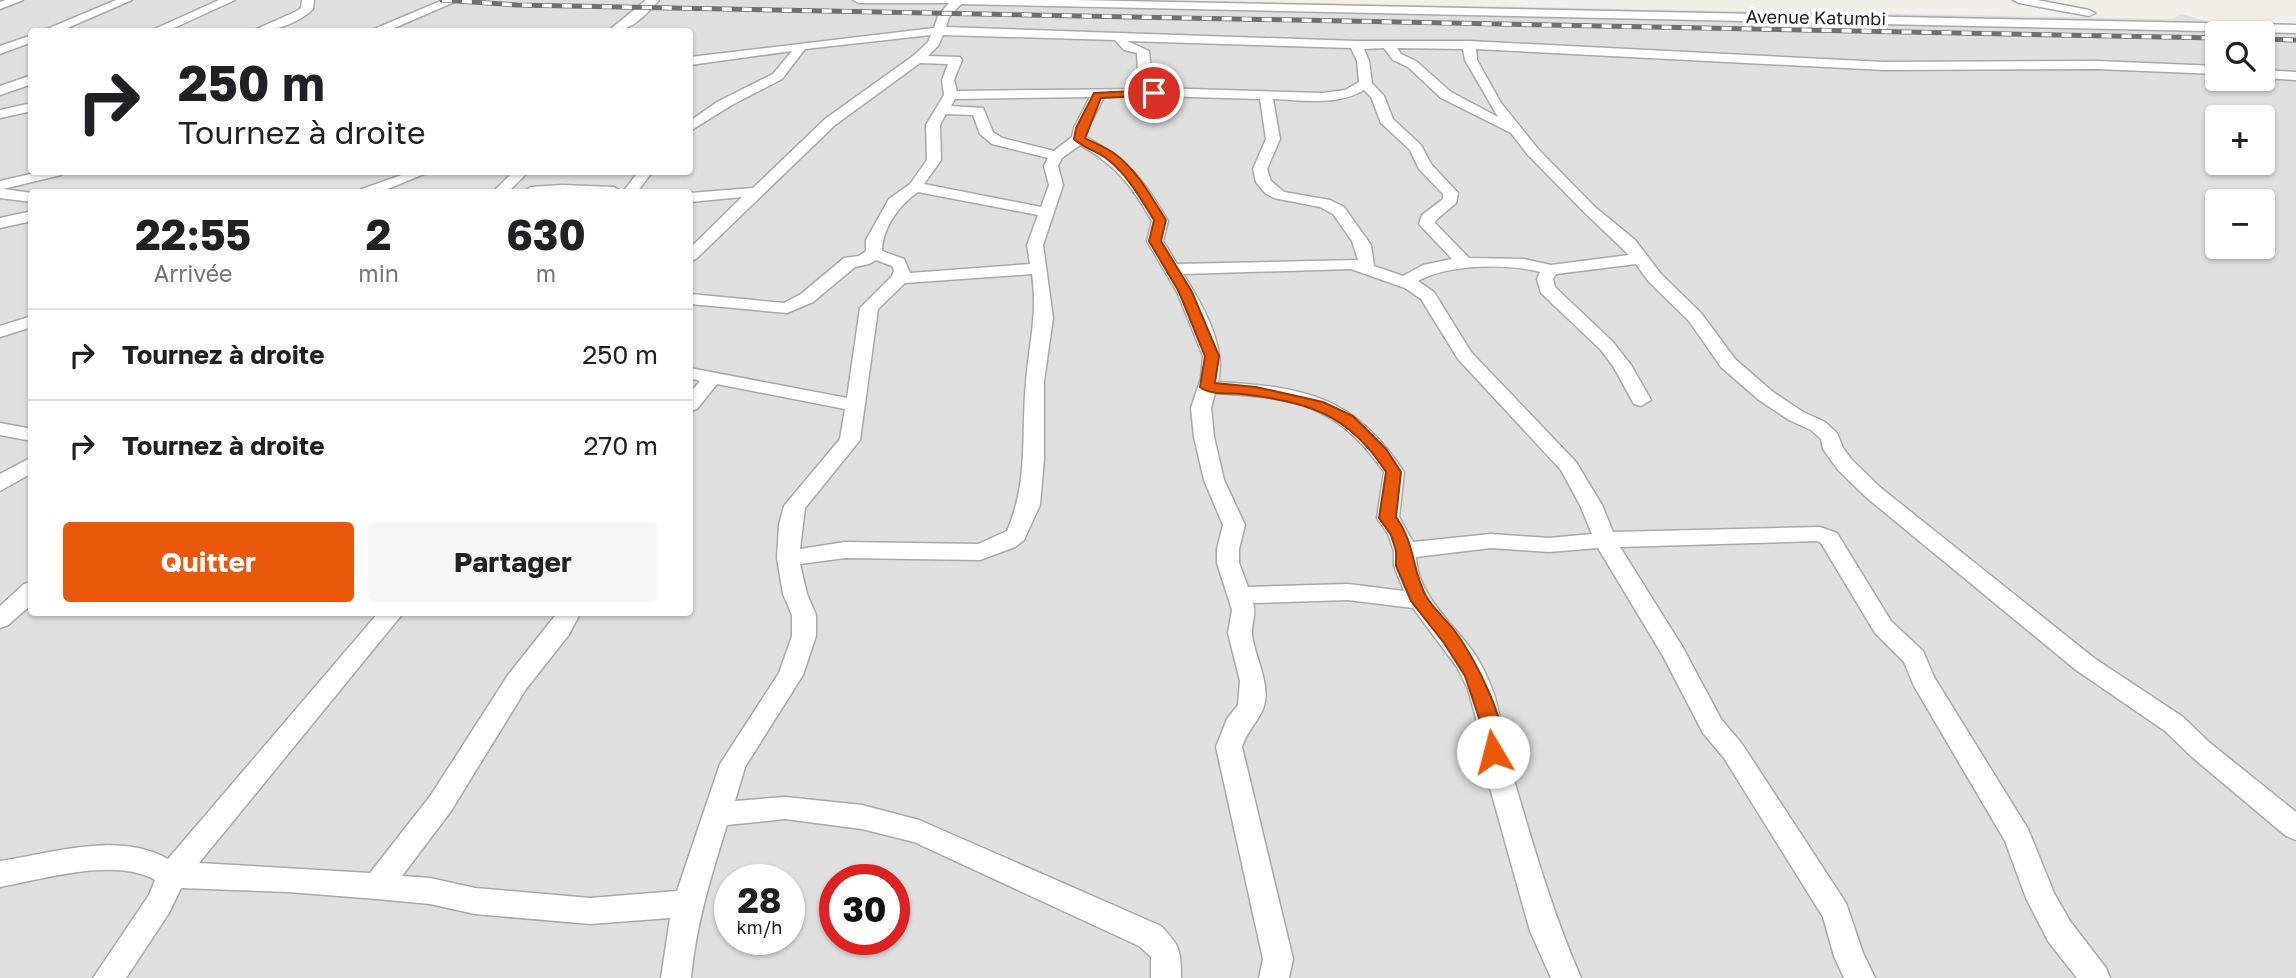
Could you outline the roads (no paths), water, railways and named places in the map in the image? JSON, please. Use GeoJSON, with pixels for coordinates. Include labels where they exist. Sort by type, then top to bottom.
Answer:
{"type":"FeatureCollection","features":[{"type":"Feature","properties":{"kind":"street"},"geometry":{"type":"LineString","coordinates":[[0,6],[18,0]]}},
{"type":"Feature","properties":{"kind":"street"},"geometry":{"type":"LineString","coordinates":[[56,28],[126,0]]}},
{"type":"Feature","properties":{"kind":"street"},"geometry":{"type":"LineString","coordinates":[[163,28],[229,0]]}},
{"type":"Feature","properties":{"kind":"street"},"geometry":{"type":"LineString","coordinates":[[265,28],[301,13],[307,9],[308,0]]}},
{"type":"Feature","properties":{"kind":"street"},"geometry":{"type":"LineString","coordinates":[[383,28],[453,0]]}},
{"type":"Feature","properties":{"kind":"street"},"geometry":{"type":"LineString","coordinates":[[620,28],[653,0]]}},
{"type":"Feature","properties":{"kind":"street","name":"Avenue Katumbi"},"geometry":{"type":"LineString","coordinates":[[859,0],[2205,26]]}},
{"type":"Feature","properties":{"kind":"street"},"geometry":{"type":"LineString","coordinates":[[2019,0],[2103,16],[2205,26]]}},
{"type":"Feature","properties":{"kind":"street"},"geometry":{"type":"LineString","coordinates":[[693,253],[830,122],[918,58],[934,43],[944,16],[959,1]]}},
{"type":"Feature","properties":{"kind":"street","name":"Avenue Katumbi"},"geometry":{"type":"LineString","coordinates":[[2275,28],[2296,29]]}},
{"type":"Feature","properties":{"kind":"street"},"geometry":{"type":"LineString","coordinates":[[693,61],[938,31],[1356,45],[1469,45],[1884,66],[2097,65],[2205,70]]}},
{"type":"Feature","properties":{"kind":"street"},"geometry":{"type":"LineString","coordinates":[[1113,36],[1128,47],[1143,51],[1142,64],[1147,83],[1154,93]]}},
{"type":"Feature","properties":{"kind":"street"},"geometry":{"type":"LineString","coordinates":[[2,48],[28,39]]}},
{"type":"Feature","properties":{"kind":"street"},"geometry":{"type":"LineString","coordinates":[[1356,45],[1363,61],[1366,84],[1377,96],[1394,131],[1416,148],[1424,166],[1450,193],[1451,201],[1428,218],[1427,224],[1467,265]]}},
{"type":"Feature","properties":{"kind":"street"},"geometry":{"type":"LineString","coordinates":[[1388,45],[1397,57],[1412,64],[1446,95],[1513,129]]}},
{"type":"Feature","properties":{"kind":"street"},"geometry":{"type":"LineString","coordinates":[[1469,45],[1471,61],[1513,129],[1569,191],[1629,243],[1655,278],[1695,317],[1728,363],[1766,396],[1824,432],[1845,465],[1874,493],[2085,664],[2174,724],[2201,750],[2296,828]]}},
{"type":"Feature","properties":{"kind":"street"},"geometry":{"type":"LineString","coordinates":[[693,125],[727,102],[782,75],[801,46]]}},
{"type":"Feature","properties":{"kind":"street"},"geometry":{"type":"LineString","coordinates":[[2,48],[28,52]]}},
{"type":"Feature","properties":{"kind":"street"},"geometry":{"type":"LineString","coordinates":[[874,253],[874,240],[886,216],[897,199],[915,187],[934,160],[933,125],[946,103],[948,80],[956,60],[918,58]]}},
{"type":"Feature","properties":{"kind":"street"},"geometry":{"type":"LineString","coordinates":[[2275,75],[2296,76]]}},
{"type":"Feature","properties":{"kind":"street"},"geometry":{"type":"LineString","coordinates":[[0,91],[28,80]]}},
{"type":"Feature","properties":{"kind":"street"},"geometry":{"type":"LineString","coordinates":[[946,103],[1154,93],[1338,97],[1366,84]]}},
{"type":"Feature","properties":{"kind":"street"},"geometry":{"type":"LineString","coordinates":[[788,558],[845,550],[980,552],[1007,542],[1016,535],[1029,505],[1034,459],[1035,381],[1044,318],[1035,245],[1056,184],[1051,166],[1056,156],[1079,139],[1081,128],[1098,95]]}},
{"type":"Feature","properties":{"kind":"street"},"geometry":{"type":"LineString","coordinates":[[1266,96],[1273,139],[1260,169],[1266,184],[1278,195],[1322,203],[1343,214],[1368,257],[1366,267]]}},
{"type":"Feature","properties":{"kind":"street"},"geometry":{"type":"LineString","coordinates":[[946,103],[978,111],[988,134],[997,141],[1056,156]]}},
{"type":"Feature","properties":{"kind":"street"},"geometry":{"type":"LineString","coordinates":[[0,114],[28,108]]}},
{"type":"Feature","properties":{"kind":"street"},"geometry":{"type":"LineString","coordinates":[[1079,139],[1111,156],[1143,193],[1160,220],[1155,241],[1186,292],[1212,356],[1202,408],[1204,437],[1219,494],[1234,525],[1228,549],[1228,563],[1241,595],[1244,610],[1240,633],[1252,681],[1251,707],[1236,726],[1228,747],[1278,959],[1275,978]]}},
{"type":"Feature","properties":{"kind":"street"},"geometry":{"type":"LineString","coordinates":[[0,185],[43,175]]}},
{"type":"Feature","properties":{"kind":"street"},"geometry":{"type":"LineString","coordinates":[[375,189],[414,175]]}},
{"type":"Feature","properties":{"kind":"street"},"geometry":{"type":"LineString","coordinates":[[505,187],[519,175]]}},
{"type":"Feature","properties":{"kind":"street"},"geometry":{"type":"LineString","coordinates":[[915,187],[1045,212]]}},
{"type":"Feature","properties":{"kind":"street"},"geometry":{"type":"LineString","coordinates":[[0,192],[28,197]]}},
{"type":"Feature","properties":{"kind":"street"},"geometry":{"type":"LineString","coordinates":[[693,197],[754,192]]}},
{"type":"Feature","properties":{"kind":"street"},"geometry":{"type":"LineString","coordinates":[[0,223],[28,217]]}},
{"type":"Feature","properties":{"kind":"street"},"geometry":{"type":"LineString","coordinates":[[676,978],[679,944],[688,903],[733,764],[791,675],[804,636],[804,615],[795,594],[788,558],[790,525],[795,506],[850,440],[865,321],[869,308],[900,278],[902,270],[898,263],[874,253]]}},
{"type":"Feature","properties":{"kind":"street"},"geometry":{"type":"LineString","coordinates":[[693,299],[787,308],[807,298],[850,262],[863,261],[874,253]]}},
{"type":"Feature","properties":{"kind":"street"},"geometry":{"type":"LineString","coordinates":[[1404,282],[1429,269],[1467,265],[1520,261],[1550,270],[1641,258]]}},
{"type":"Feature","properties":{"kind":"street"},"geometry":{"type":"LineString","coordinates":[[1173,269],[1332,264],[1366,267],[1404,282],[1429,296],[1464,355],[1569,467],[1591,505],[1604,541],[1627,582],[1674,652],[1712,726],[1733,751],[1836,912],[1849,956],[1860,978]]}},
{"type":"Feature","properties":{"kind":"street"},"geometry":{"type":"LineString","coordinates":[[900,278],[943,278],[994,270],[1038,269]]}},
{"type":"Feature","properties":{"kind":"street"},"geometry":{"type":"LineString","coordinates":[[1550,270],[1545,279],[1547,289],[1606,346],[1622,365],[1641,400]]}},
{"type":"Feature","properties":{"kind":"street"},"geometry":{"type":"LineString","coordinates":[[0,332],[28,322]]}},
{"type":"Feature","properties":{"kind":"street"},"geometry":{"type":"LineString","coordinates":[[693,374],[855,405]]}},
{"type":"Feature","properties":{"kind":"street"},"geometry":{"type":"LineString","coordinates":[[693,401],[713,377]]}},
{"type":"Feature","properties":{"kind":"street"},"geometry":{"type":"LineString","coordinates":[[1207,387],[1234,388],[1323,406],[1348,419],[1381,453],[1394,472],[1388,518],[1399,534],[1405,551],[1405,566],[1420,601],[1467,662],[1480,689],[1489,718],[1493,752],[1541,919],[1566,978]]}},
{"type":"Feature","properties":{"kind":"street"},"geometry":{"type":"LineString","coordinates":[[0,429],[28,434]]}},
{"type":"Feature","properties":{"kind":"street"},"geometry":{"type":"LineString","coordinates":[[0,484],[28,466]]}},
{"type":"Feature","properties":{"kind":"street"},"geometry":{"type":"LineString","coordinates":[[1405,551],[1492,541],[1549,545],[1636,538],[1820,534],[1829,538],[1883,627],[1914,657],[1923,679],[2018,838],[2041,898],[2059,931],[2095,978]]}},
{"type":"Feature","properties":{"kind":"street"},"geometry":{"type":"LineString","coordinates":[[1241,595],[1348,592],[1420,601]]}},
{"type":"Feature","properties":{"kind":"street"},"geometry":{"type":"LineString","coordinates":[[0,620],[28,594]]}},
{"type":"Feature","properties":{"kind":"street"},"geometry":{"type":"LineString","coordinates":[[108,978],[159,904],[172,875],[390,616]]}},
{"type":"Feature","properties":{"kind":"street"},"geometry":{"type":"LineString","coordinates":[[377,886],[441,803],[517,682],[560,630],[568,616]]}},
{"type":"Feature","properties":{"kind":"street"},"geometry":{"type":"LineString","coordinates":[[716,814],[785,808],[862,817],[919,832],[1150,936],[1166,952],[1166,978]]}},
{"type":"Feature","properties":{"kind":"street"},"geometry":{"type":"LineString","coordinates":[[0,874],[108,857],[147,861],[172,875],[288,879],[377,886],[430,891],[475,901],[590,911],[688,903]]}},
{"type":"Feature","properties":{"kind":"railway"},"geometry":{"type":"LineString","coordinates":[[442,0],[517,5],[2205,38]]}},
{"type":"Feature","properties":{"kind":"railway"},"geometry":{"type":"LineString","coordinates":[[2275,39],[2296,40]]}}]}
